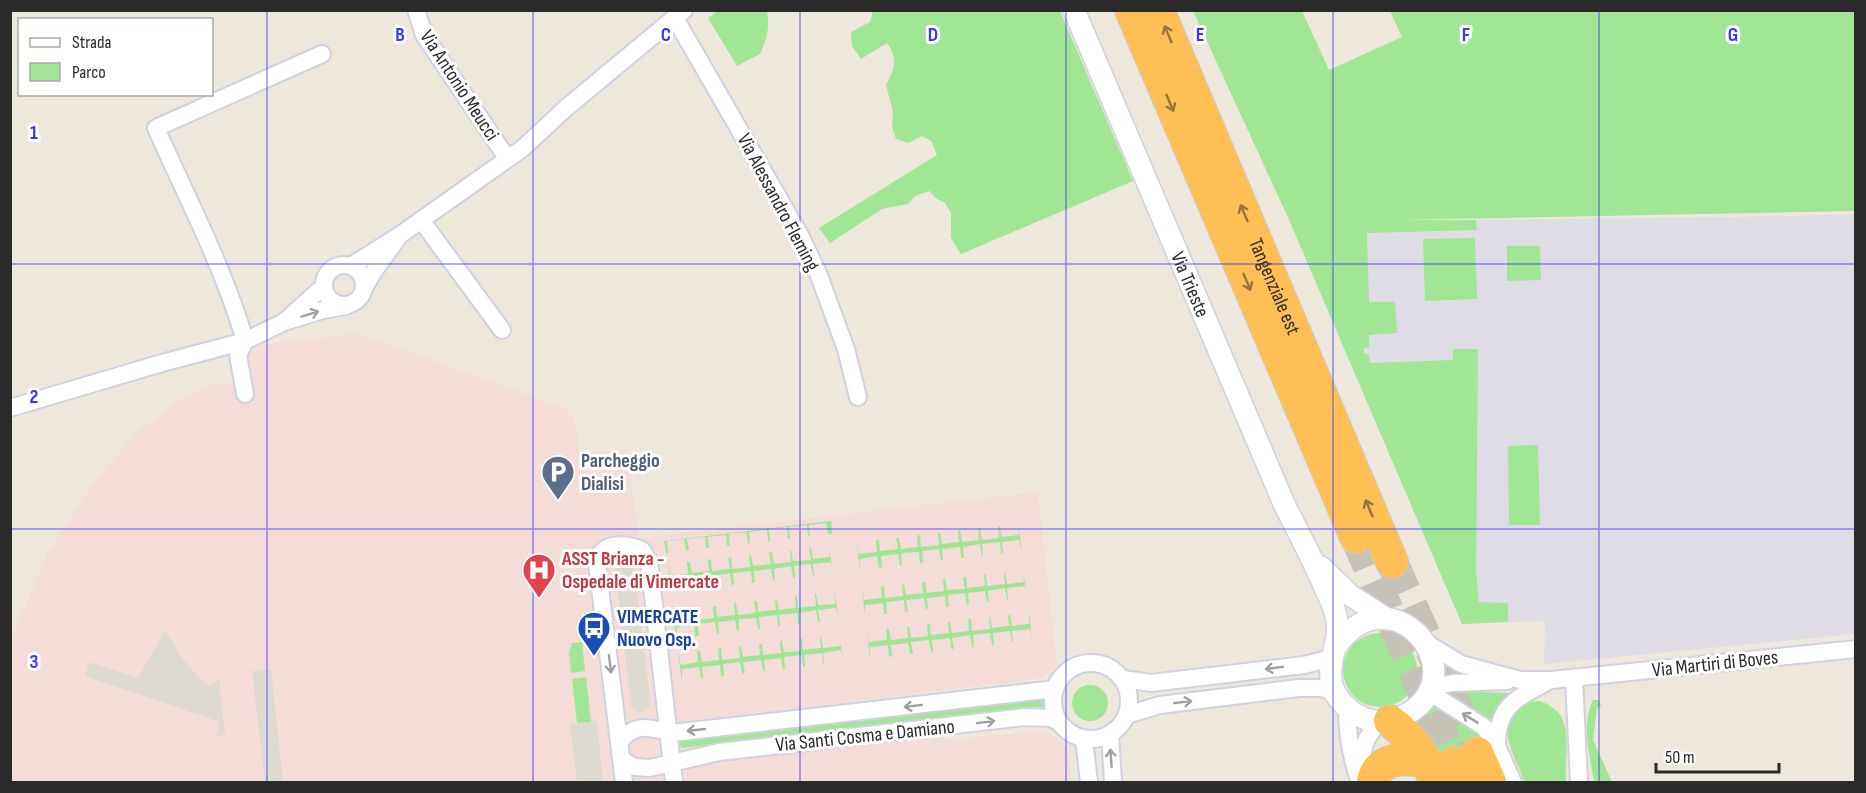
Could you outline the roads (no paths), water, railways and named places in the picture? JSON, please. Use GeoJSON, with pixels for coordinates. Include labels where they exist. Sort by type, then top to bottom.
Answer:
{"type":"FeatureCollection","features":[{"type":"Feature","properties":{"kind":"highway","name":"Tangenziale est"},"geometry":{"type":"LineString","coordinates":[[1131,10],[1356,537]]}},
{"type":"Feature","properties":{"kind":"highway","name":"Tangenziale est"},"geometry":{"type":"LineString","coordinates":[[1158,10],[1392,562]]}},
{"type":"Feature","properties":{"kind":"highway"},"geometry":{"type":"LineString","coordinates":[[1385,721],[1490,783]]}},
{"type":"Feature","properties":{"kind":"highway"},"geometry":{"type":"LineString","coordinates":[[1373,783],[1377,770],[1386,763],[1398,759],[1459,765]]}},
{"type":"Feature","properties":{"kind":"street","name":"Via Antonio Meucci"},"geometry":{"type":"LineString","coordinates":[[416,10],[424,35],[507,158]]}},
{"type":"Feature","properties":{"kind":"street","name":"Via Trieste"},"geometry":{"type":"LineString","coordinates":[[1074,10],[1285,506],[1312,558],[1337,619],[1338,634],[1330,670],[1341,700],[1352,759],[1360,783]]}},
{"type":"Feature","properties":{"kind":"street","name":"Via Alessandro Fleming"},"geometry":{"type":"LineString","coordinates":[[351,266],[400,235],[523,148],[566,108],[680,14],[800,235],[818,273],[846,349],[858,397]]}},
{"type":"Feature","properties":{"kind":"street"},"geometry":{"type":"LineString","coordinates":[[245,393],[238,355],[245,341],[220,272],[156,128],[322,54]]}},
{"type":"Feature","properties":{"kind":"street"},"geometry":{"type":"LineString","coordinates":[[421,220],[502,330]]}},
{"type":"Feature","properties":{"kind":"street"},"geometry":{"type":"LineString","coordinates":[[10,408],[245,341],[284,322],[322,310],[347,306],[359,299],[374,271],[400,235]]}},
{"type":"Feature","properties":{"kind":"street"},"geometry":{"type":"LineString","coordinates":[[284,322],[323,287],[327,274],[332,269],[345,265],[351,266],[362,275],[364,288]]}},
{"type":"Feature","properties":{"kind":"street"},"geometry":{"type":"LineString","coordinates":[[323,287],[329,299],[334,303],[347,306]]}},
{"type":"Feature","properties":{"kind":"street"},"geometry":{"type":"LineString","coordinates":[[624,783],[597,564],[602,551],[615,546],[630,546],[642,550],[649,561],[674,783]]}},
{"type":"Feature","properties":{"kind":"street","name":"Via Trieste"},"geometry":{"type":"LineString","coordinates":[[1312,558],[1350,595],[1387,619],[1402,622],[1425,642]]}},
{"type":"Feature","properties":{"kind":"street"},"geometry":{"type":"LineString","coordinates":[[1123,680],[1151,683],[1304,665],[1333,653],[1344,635],[1356,625],[1371,620],[1387,619]]}},
{"type":"Feature","properties":{"kind":"street"},"geometry":{"type":"LineString","coordinates":[[1367,783],[1362,753],[1370,731],[1385,721],[1403,717],[1415,710],[1430,689],[1434,671],[1432,656],[1425,642]]}},
{"type":"Feature","properties":{"kind":"street","name":"Via Martiri di Boves"},"geometry":{"type":"LineString","coordinates":[[1425,642],[1461,664],[1520,680]]}},
{"type":"Feature","properties":{"kind":"street","name":"Via Martiri di Boves"},"geometry":{"type":"LineString","coordinates":[[1430,689],[1453,682],[1496,683],[1552,680],[1856,649]]}},
{"type":"Feature","properties":{"kind":"street"},"geometry":{"type":"LineString","coordinates":[[1059,722],[1054,712],[1055,689],[1060,678],[1069,670],[1080,664],[1092,663],[1109,668],[1123,680],[1130,703],[1127,716],[1110,734],[1098,739],[1084,739],[1089,783]]}},
{"type":"Feature","properties":{"kind":"street"},"geometry":{"type":"LineString","coordinates":[[1574,678],[1579,783]]}},
{"type":"Feature","properties":{"kind":"street","name":"Via Martiri di Boves"},"geometry":{"type":"LineString","coordinates":[[1459,765],[1497,728],[1506,709],[1522,695],[1552,680]]}},
{"type":"Feature","properties":{"kind":"street"},"geometry":{"type":"LineString","coordinates":[[1127,716],[1160,705],[1299,688],[1321,688],[1341,700],[1357,715],[1385,721]]}},
{"type":"Feature","properties":{"kind":"street","name":"Via Santi Cosma e Damiano"},"geometry":{"type":"LineString","coordinates":[[619,742],[633,729],[643,727],[668,733],[1055,689]]}},
{"type":"Feature","properties":{"kind":"street"},"geometry":{"type":"LineString","coordinates":[[1430,689],[1484,728],[1459,765],[1513,783]]}},
{"type":"Feature","properties":{"kind":"street","name":"Via Santi Cosma e Damiano"},"geometry":{"type":"LineString","coordinates":[[621,759],[634,767],[641,768],[672,764],[719,752],[1025,717],[1050,718],[1059,722],[1075,736],[1084,739]]}},
{"type":"Feature","properties":{"kind":"street"},"geometry":{"type":"LineString","coordinates":[[1110,734],[1113,783]]}},
{"type":"Feature","properties":{"kind":"tunnel"},"geometry":{"type":"LineString","coordinates":[[1356,537],[1454,763]]}},
{"type":"Feature","properties":{"kind":"tunnel"},"geometry":{"type":"LineString","coordinates":[[1392,562],[1477,753]]}},
{"type":"Feature","properties":{"kind":"place","name":"Parcheggio Dialisi"},"geometry":{"type":"Point","coordinates":[558,501]}},
{"type":"Feature","properties":{"kind":"place","name":"ASST Brianza - Ospedale di Vimercate"},"geometry":{"type":"Point","coordinates":[539,599]}},
{"type":"Feature","properties":{"kind":"place","name":"VIMERCATE Nuovo Osp."},"geometry":{"type":"Point","coordinates":[594,657]}}]}
